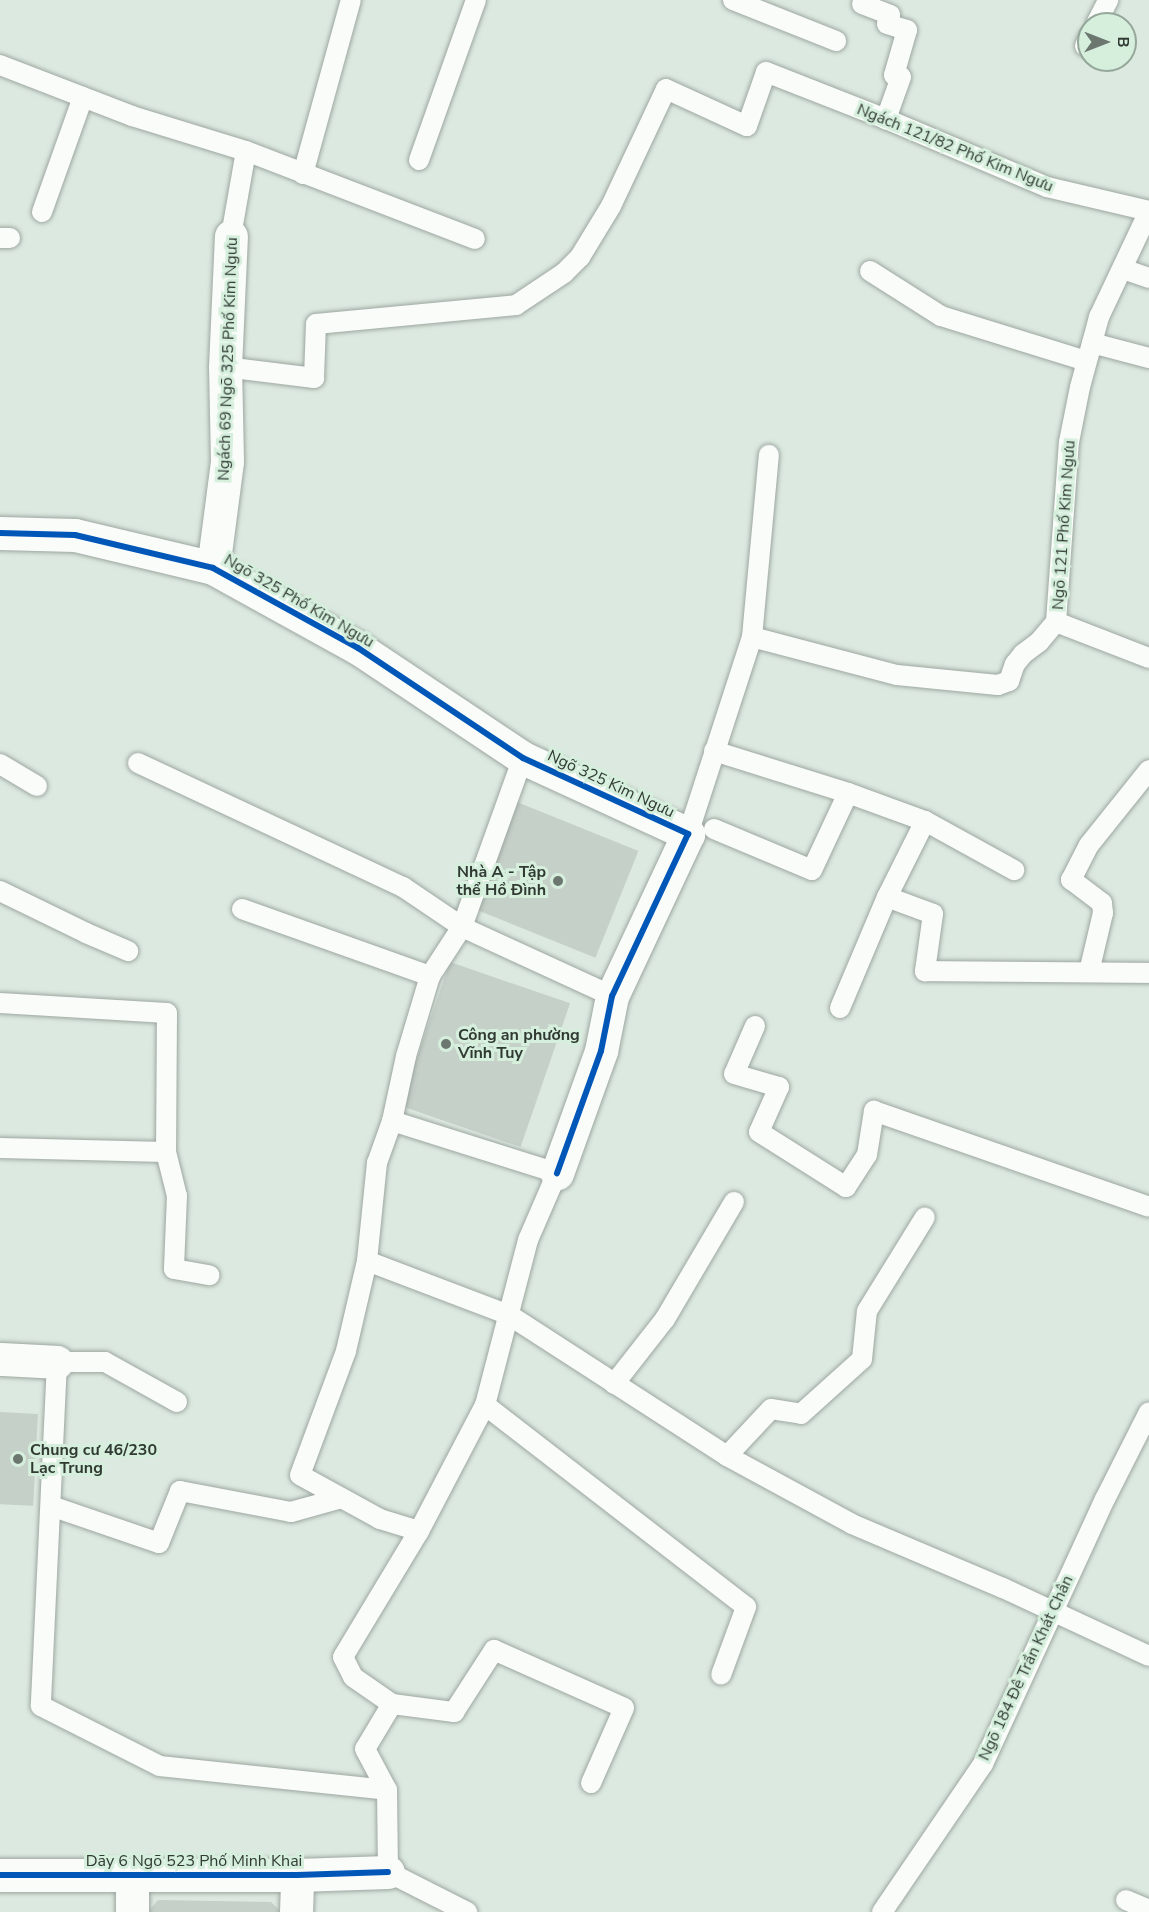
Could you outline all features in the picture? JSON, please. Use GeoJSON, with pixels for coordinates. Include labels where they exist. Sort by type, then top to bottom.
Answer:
{"type":"FeatureCollection","features":[{"type":"Feature","properties":{"kind":"street","name":"Ngách 69 Ngõ 325 Phố Kim Ngưu"},"geometry":{"type":"LineString","coordinates":[[213,568],[226,470],[225,367],[231,236]]}},
{"type":"Feature","properties":{"kind":"street","name":"Ngõ 325 Phố Kim Ngưu"},"geometry":{"type":"LineString","coordinates":[[0,533],[75,535],[213,568],[358,648],[524,758]]}},
{"type":"Feature","properties":{"kind":"street","name":"Ngõ 325 Kim Ngưu"},"geometry":{"type":"LineString","coordinates":[[524,758],[701,831]]}},
{"type":"Feature","properties":{"kind":"street"},"geometry":{"type":"LineString","coordinates":[[557,1173],[601,1051],[612,996],[701,831]]}},
{"type":"Feature","properties":{"kind":"street"},"geometry":{"type":"LineString","coordinates":[[0,1359],[57,1362]]}},
{"type":"Feature","properties":{"kind":"street","name":"Dãy 6 Ngõ 523 Phố Minh Khai"},"geometry":{"type":"LineString","coordinates":[[0,1875],[297,1875],[388,1872]]}},
{"type":"Feature","properties":{"kind":"street"},"geometry":{"type":"LineString","coordinates":[[132,1875],[132,1912]]}},
{"type":"Feature","properties":{"kind":"street"},"geometry":{"type":"LineString","coordinates":[[296,1912],[297,1875]]}},
{"type":"Feature","properties":{"kind":"lane"},"geometry":{"type":"LineString","coordinates":[[303,174],[350,0]]}},
{"type":"Feature","properties":{"kind":"lane"},"geometry":{"type":"LineString","coordinates":[[419,160],[476,0]]}},
{"type":"Feature","properties":{"kind":"lane"},"geometry":{"type":"LineString","coordinates":[[733,0],[836,41]]}},
{"type":"Feature","properties":{"kind":"lane"},"geometry":{"type":"LineString","coordinates":[[862,4],[890,15],[887,24],[908,30],[894,75],[902,76],[886,119]]}},
{"type":"Feature","properties":{"kind":"lane"},"geometry":{"type":"LineString","coordinates":[[0,65],[132,116],[246,151],[476,239]]}},
{"type":"Feature","properties":{"kind":"lane","name":"Ngách 121/82 Phố Kim Ngưu"},"geometry":{"type":"LineString","coordinates":[[225,367],[314,378],[316,324],[516,305],[564,273],[580,257],[611,206],[666,89],[747,126],[766,72],[886,119],[1047,187],[1149,211]]}},
{"type":"Feature","properties":{"kind":"lane"},"geometry":{"type":"LineString","coordinates":[[42,212],[83,97]]}},
{"type":"Feature","properties":{"kind":"lane","name":"Ngách 69 Ngõ 325 Phố Kim Ngưu"},"geometry":{"type":"LineString","coordinates":[[231,236],[246,151]]}},
{"type":"Feature","properties":{"kind":"lane","name":"Ngõ 121 Phố Kim Ngưu"},"geometry":{"type":"LineString","coordinates":[[752,637],[897,675],[998,685],[1009,681],[1015,664],[1023,654],[1039,642],[1056,622],[1069,442],[1089,352],[1099,318],[1149,211]]}},
{"type":"Feature","properties":{"kind":"lane"},"geometry":{"type":"LineString","coordinates":[[1123,269],[1149,278]]}},
{"type":"Feature","properties":{"kind":"lane"},"geometry":{"type":"LineString","coordinates":[[870,271],[941,316],[1089,352],[1149,358]]}},
{"type":"Feature","properties":{"kind":"lane"},"geometry":{"type":"LineString","coordinates":[[769,455],[752,637],[714,751],[701,831],[812,870],[848,793]]}},
{"type":"Feature","properties":{"kind":"lane"},"geometry":{"type":"LineString","coordinates":[[1056,622],[1149,658]]}},
{"type":"Feature","properties":{"kind":"lane"},"geometry":{"type":"LineString","coordinates":[[714,751],[848,793],[925,821],[1014,870]]}},
{"type":"Feature","properties":{"kind":"lane"},"geometry":{"type":"LineString","coordinates":[[419,1531],[380,1519],[300,1474],[346,1351],[367,1261],[377,1163],[392,1121],[406,1056],[430,976],[462,927],[524,758]]}},
{"type":"Feature","properties":{"kind":"lane"},"geometry":{"type":"LineString","coordinates":[[138,762],[403,887],[462,927],[612,996]]}},
{"type":"Feature","properties":{"kind":"lane"},"geometry":{"type":"LineString","coordinates":[[0,764],[37,786]]}},
{"type":"Feature","properties":{"kind":"lane"},"geometry":{"type":"LineString","coordinates":[[1089,972],[1103,913],[1102,903],[1071,880],[1089,845],[1149,771]]}},
{"type":"Feature","properties":{"kind":"lane"},"geometry":{"type":"LineString","coordinates":[[840,1008],[887,897],[925,821]]}},
{"type":"Feature","properties":{"kind":"lane"},"geometry":{"type":"LineString","coordinates":[[0,891],[86,933],[129,951]]}},
{"type":"Feature","properties":{"kind":"lane"},"geometry":{"type":"LineString","coordinates":[[887,897],[933,914],[926,971],[1149,973]]}},
{"type":"Feature","properties":{"kind":"lane"},"geometry":{"type":"LineString","coordinates":[[242,909],[430,976]]}},
{"type":"Feature","properties":{"kind":"lane"},"geometry":{"type":"LineString","coordinates":[[0,1003],[167,1013],[166,1152],[177,1196],[174,1269],[208,1275]]}},
{"type":"Feature","properties":{"kind":"lane"},"geometry":{"type":"LineString","coordinates":[[755,1026],[734,1074],[779,1087],[759,1132],[846,1187],[867,1155],[874,1111],[1149,1207]]}},
{"type":"Feature","properties":{"kind":"lane"},"geometry":{"type":"LineString","coordinates":[[392,1121],[557,1173],[528,1240],[485,1405],[419,1531],[343,1657],[353,1677],[392,1704],[454,1712],[494,1650],[624,1708],[591,1783]]}},
{"type":"Feature","properties":{"kind":"lane"},"geometry":{"type":"LineString","coordinates":[[0,1148],[166,1152]]}},
{"type":"Feature","properties":{"kind":"lane"},"geometry":{"type":"LineString","coordinates":[[614,1383],[664,1319],[734,1202]]}},
{"type":"Feature","properties":{"kind":"lane"},"geometry":{"type":"LineString","coordinates":[[727,1456],[771,1409],[801,1414],[862,1359],[867,1311],[926,1217]]}},
{"type":"Feature","properties":{"kind":"lane"},"geometry":{"type":"LineString","coordinates":[[367,1261],[509,1316],[727,1456],[852,1524],[1003,1588],[1149,1656]]}},
{"type":"Feature","properties":{"kind":"lane"},"geometry":{"type":"LineString","coordinates":[[177,1402],[105,1362],[57,1362],[41,1706],[160,1766],[387,1790]]}},
{"type":"Feature","properties":{"kind":"lane"},"geometry":{"type":"LineString","coordinates":[[485,1405],[746,1606],[721,1675]]}},
{"type":"Feature","properties":{"kind":"lane","name":"Ngõ 184 Đê Trần Khát Chân"},"geometry":{"type":"LineString","coordinates":[[882,1912],[983,1764],[1052,1612],[1149,1412]]}},
{"type":"Feature","properties":{"kind":"lane"},"geometry":{"type":"LineString","coordinates":[[51,1506],[159,1543],[180,1491],[291,1512],[342,1498]]}},
{"type":"Feature","properties":{"kind":"lane"},"geometry":{"type":"LineString","coordinates":[[392,1704],[365,1749],[387,1790],[388,1872],[467,1912]]}},
{"type":"Feature","properties":{"kind":"lane"},"geometry":{"type":"LineString","coordinates":[[1126,1900],[1149,1910]]}},
{"type":"Feature","properties":{"kind":"building","name":"Nhà A - Tập thể Hồ Đình"},"geometry":{"type":"Polygon","coordinates":[[[517,802],[638,851],[595,958],[474,909],[517,802]]]}},
{"type":"Feature","properties":{"kind":"building"},"geometry":{"type":"Polygon","coordinates":[[[450,962],[570,1003],[521,1147],[401,1106],[450,962]]]}},
{"type":"Feature","properties":{"kind":"building","name":"Chung cư 46/230 Lạc Trung"},"geometry":{"type":"Polygon","coordinates":[[[0,1412],[38,1414],[33,1506],[0,1504],[0,1412]]]}},
{"type":"Feature","properties":{"kind":"building"},"geometry":{"type":"Polygon","coordinates":[[[158,1900],[271,1902],[281,1912],[148,1912],[158,1900]]]}},
{"type":"Feature","properties":{"kind":"cycle path"},"geometry":{"type":"LineString","coordinates":[[0,533],[75,535],[213,568],[358,648],[523,758],[688,834],[612,996],[601,1051],[557,1173]]}},
{"type":"Feature","properties":{"kind":"cycle path"},"geometry":{"type":"LineString","coordinates":[[0,1875],[297,1875],[388,1872]]}},
{"type":"Feature","properties":{"kind":"place","name":"Nhà A - Tập thể Hồ Đình"},"geometry":{"type":"Point","coordinates":[558,881]}},
{"type":"Feature","properties":{"kind":"place","name":"Công an phường Vĩnh Tuy"},"geometry":{"type":"Point","coordinates":[446,1044]}},
{"type":"Feature","properties":{"kind":"place","name":"Chung cư 46/230 Lạc Trung"},"geometry":{"type":"Point","coordinates":[18,1459]}}]}
